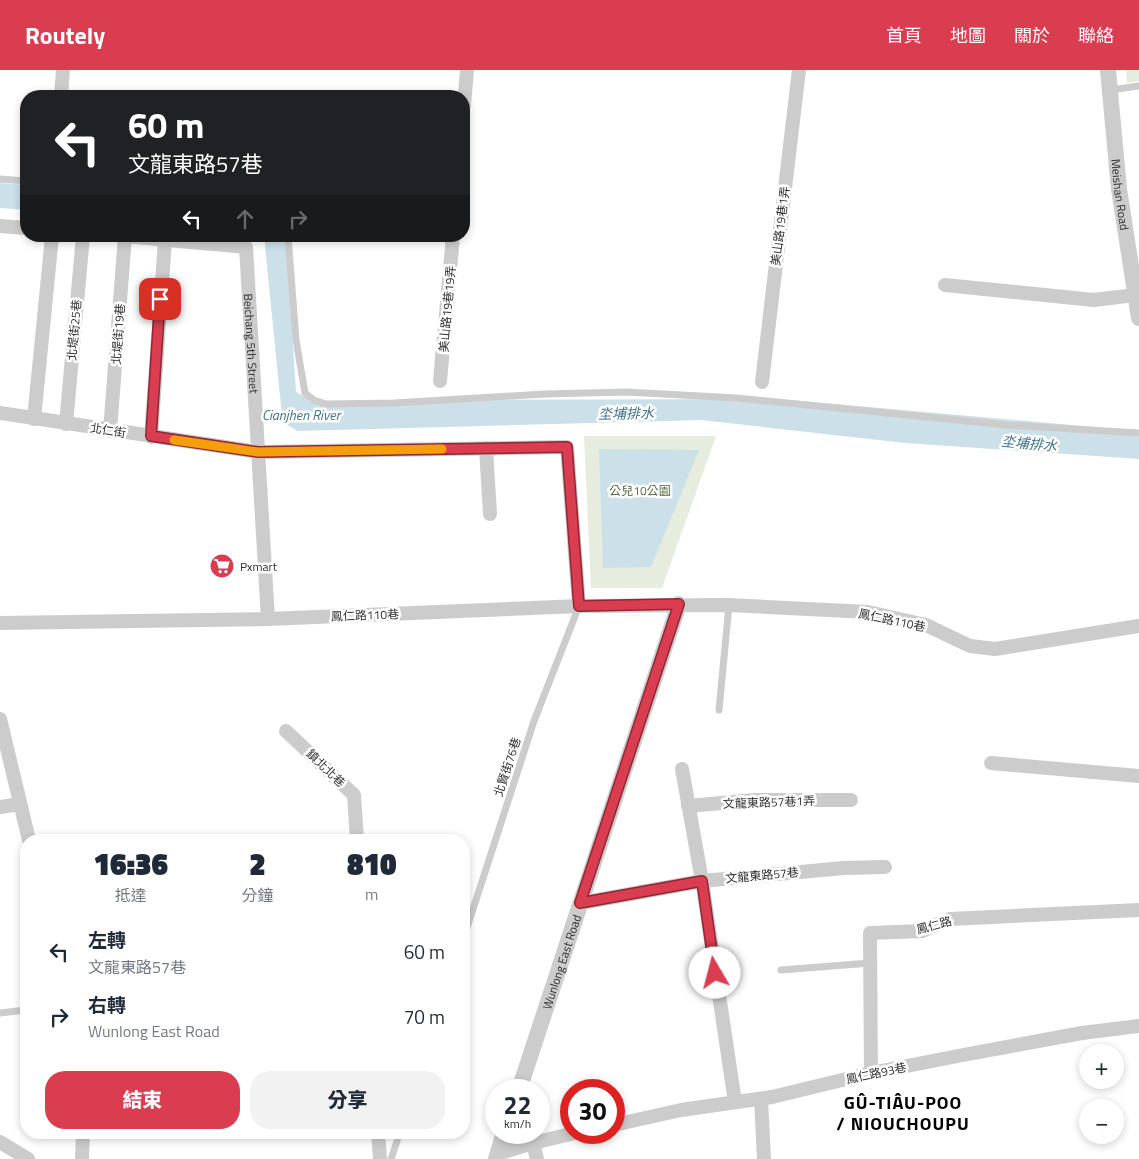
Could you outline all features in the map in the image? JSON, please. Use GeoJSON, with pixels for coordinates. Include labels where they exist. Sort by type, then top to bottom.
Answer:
{"type":"FeatureCollection","features":[{"type":"Feature","properties":{"kind":"street"},"geometry":{"type":"LineString","coordinates":[[61,90],[63,70]]}},
{"type":"Feature","properties":{"kind":"street"},"geometry":{"type":"LineString","coordinates":[[465,90],[467,70]]}},
{"type":"Feature","properties":{"kind":"street","name":"美山路19巷1弄"},"geometry":{"type":"LineString","coordinates":[[762,382],[799,70]]}},
{"type":"Feature","properties":{"kind":"street","name":"Meishan Road"},"geometry":{"type":"LineString","coordinates":[[1108,70],[1119,189],[1139,318]]}},
{"type":"Feature","properties":{"kind":"street"},"geometry":{"type":"LineString","coordinates":[[0,226],[20,228]]}},
{"type":"Feature","properties":{"kind":"street"},"geometry":{"type":"LineString","coordinates":[[34,419],[51,242]]}},
{"type":"Feature","properties":{"kind":"street","name":"北堤街25巷"},"geometry":{"type":"LineString","coordinates":[[66,424],[82,242]]}},
{"type":"Feature","properties":{"kind":"street","name":"北堤街19巷"},"geometry":{"type":"LineString","coordinates":[[110,431],[125,242]]}},
{"type":"Feature","properties":{"kind":"street"},"geometry":{"type":"LineString","coordinates":[[151,436],[165,242]]}},
{"type":"Feature","properties":{"kind":"street","name":"Beichang 5th Street"},"geometry":{"type":"LineString","coordinates":[[188,242],[246,247],[268,620]]}},
{"type":"Feature","properties":{"kind":"street","name":"美山路19巷19弄"},"geometry":{"type":"LineString","coordinates":[[440,381],[452,242]]}},
{"type":"Feature","properties":{"kind":"street"},"geometry":{"type":"LineString","coordinates":[[945,285],[1094,300],[1135,295]]}},
{"type":"Feature","properties":{"kind":"street","name":"北仁街"},"geometry":{"type":"LineString","coordinates":[[0,414],[258,452],[567,447],[579,606]]}},
{"type":"Feature","properties":{"kind":"street"},"geometry":{"type":"LineString","coordinates":[[486,448],[490,514]]}},
{"type":"Feature","properties":{"kind":"street","name":"Wunlong East Road"},"geometry":{"type":"LineString","coordinates":[[522,1079],[679,604]]}},
{"type":"Feature","properties":{"kind":"street","name":"鳳仁路110巷"},"geometry":{"type":"LineString","coordinates":[[0,624],[268,620],[579,606],[729,605],[868,612],[926,625],[970,646],[995,649],[1139,626]]}},
{"type":"Feature","properties":{"kind":"street"},"geometry":{"type":"LineString","coordinates":[[0,720],[28,834]]}},
{"type":"Feature","properties":{"kind":"street","name":"鎮北北巷"},"geometry":{"type":"LineString","coordinates":[[286,731],[354,795],[357,834]]}},
{"type":"Feature","properties":{"kind":"street"},"geometry":{"type":"LineString","coordinates":[[991,763],[1139,776]]}},
{"type":"Feature","properties":{"kind":"street"},"geometry":{"type":"LineString","coordinates":[[682,769],[702,881],[734,1102]]}},
{"type":"Feature","properties":{"kind":"street","name":"文龍東路57巷1弄"},"geometry":{"type":"LineString","coordinates":[[688,806],[755,800],[851,800]]}},
{"type":"Feature","properties":{"kind":"street"},"geometry":{"type":"LineString","coordinates":[[0,806],[20,804]]}},
{"type":"Feature","properties":{"kind":"street","name":"文龍東路57巷"},"geometry":{"type":"LineString","coordinates":[[580,903],[702,881],[844,868],[885,868]]}},
{"type":"Feature","properties":{"kind":"street","name":"鳳仁路"},"geometry":{"type":"LineString","coordinates":[[871,1073],[870,933],[922,931],[950,919],[1139,910]]}},
{"type":"Feature","properties":{"kind":"street","name":"鳳仁路93巷"},"geometry":{"type":"LineString","coordinates":[[625,1123],[681,1110],[761,1099],[871,1073],[1073,1035],[1139,1026]]}},
{"type":"Feature","properties":{"kind":"street"},"geometry":{"type":"LineString","coordinates":[[761,1099],[764,1159]]}},
{"type":"Feature","properties":{"kind":"street"},"geometry":{"type":"LineString","coordinates":[[82,1159],[83,1139]]}},
{"type":"Feature","properties":{"kind":"street"},"geometry":{"type":"LineString","coordinates":[[379,1139],[380,1159]]}},
{"type":"Feature","properties":{"kind":"street"},"geometry":{"type":"LineString","coordinates":[[0,1142],[28,1159]]}},
{"type":"Feature","properties":{"kind":"street"},"geometry":{"type":"LineString","coordinates":[[497,1156],[530,1144]]}},
{"type":"Feature","properties":{"kind":"street"},"geometry":{"type":"LineString","coordinates":[[533,1144],[537,1159]]}},
{"type":"Feature","properties":{"kind":"lane"},"geometry":{"type":"LineString","coordinates":[[1110,90],[1139,86]]}},
{"type":"Feature","properties":{"kind":"lane"},"geometry":{"type":"LineString","coordinates":[[0,179],[20,181]]}},
{"type":"Feature","properties":{"kind":"lane"},"geometry":{"type":"LineString","coordinates":[[288,242],[296,340],[305,393],[314,400],[326,404],[394,403],[626,392],[737,398],[1007,425],[1139,434]]}},
{"type":"Feature","properties":{"kind":"lane"},"geometry":{"type":"LineString","coordinates":[[719,710],[729,605]]}},
{"type":"Feature","properties":{"kind":"lane","name":"北賢街76巷"},"geometry":{"type":"LineString","coordinates":[[470,918],[534,721],[579,606]]}},
{"type":"Feature","properties":{"kind":"lane"},"geometry":{"type":"LineString","coordinates":[[781,970],[870,963]]}},
{"type":"Feature","properties":{"kind":"lane"},"geometry":{"type":"LineString","coordinates":[[0,1013],[20,1011]]}},
{"type":"Feature","properties":{"kind":"lane"},"geometry":{"type":"LineString","coordinates":[[391,1159],[398,1139]]}},
{"type":"Feature","properties":{"kind":"green space"},"geometry":{"type":"Polygon","coordinates":[[[1126,70],[1139,70],[1139,81],[1127,83],[1126,70]]]}},
{"type":"Feature","properties":{"kind":"green space","name":"公兒10公園"},"geometry":{"type":"Polygon","coordinates":[[[584,436],[716,436],[662,588],[591,588],[584,436]]]}},
{"type":"Feature","properties":{"kind":"water"},"geometry":{"type":"Polygon","coordinates":[[[0,183],[20,185],[20,210],[0,208],[0,183]]]}},
{"type":"Feature","properties":{"kind":"water","name":"Cianjhen River"},"geometry":{"type":"Polygon","coordinates":[[[265,242],[286,242],[296,392],[318,404],[445,400],[779,399],[1139,431],[1139,459],[905,443],[701,420],[298,431],[287,425],[282,416],[265,242]]]}},
{"type":"Feature","properties":{"kind":"water"},"geometry":{"type":"Polygon","coordinates":[[[599,449],[699,450],[651,567],[603,568],[599,449]]]}},
{"type":"Feature","properties":{"kind":"slow traffic"},"geometry":{"type":"LineString","coordinates":[[174,440],[258,452],[442,449]]}},
{"type":"Feature","properties":{"kind":"place","name":"Pxmart"},"geometry":{"type":"Point","coordinates":[222,566]}},
{"type":"Feature","properties":{"kind":"district","name":"GÛ-TIÂU-POO / NIOUCHOUPU"},"geometry":{"type":"Point","coordinates":[903,1112]}},
{"type":"Feature","properties":{"kind":"route"},"geometry":{"type":"LineString","coordinates":[[160,299],[151,436],[258,452],[567,447],[579,606],[679,604],[580,903],[702,881],[715,973]]}},
{"type":"Feature","properties":{"kind":"water label","name":"坔埔排水"},"geometry":{"type":"Point","coordinates":[626,413]}},
{"type":"Feature","properties":{"kind":"water label","name":"坔埔排水"},"geometry":{"type":"Point","coordinates":[1029,443]}}]}
